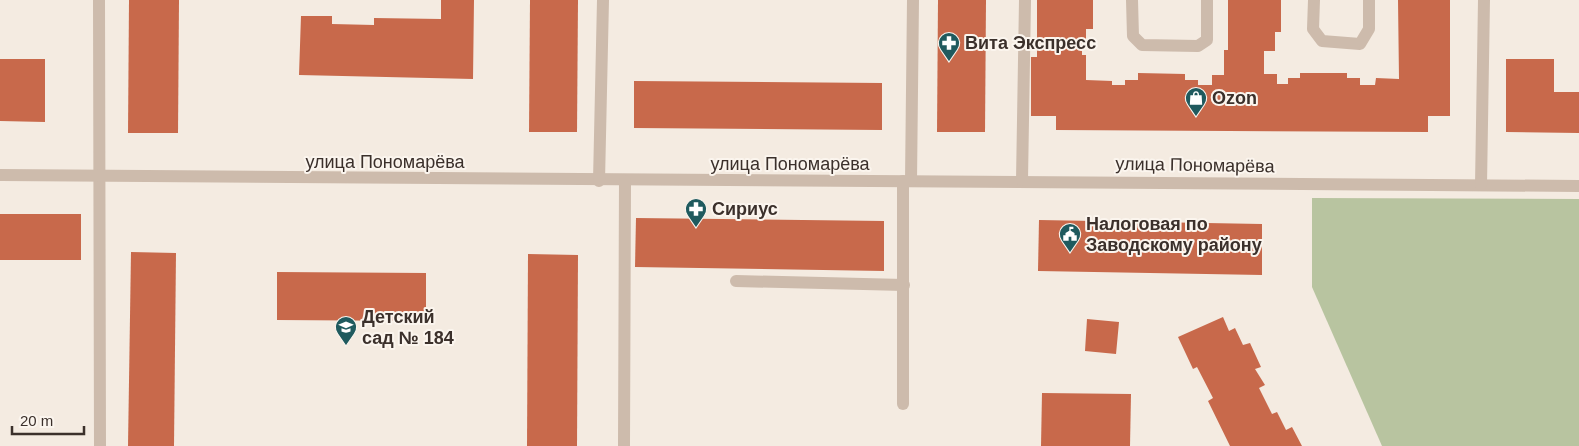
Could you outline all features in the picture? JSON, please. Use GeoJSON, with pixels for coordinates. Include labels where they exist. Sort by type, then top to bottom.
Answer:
{"type":"FeatureCollection","features":[{"type":"Feature","properties":{"kind":"street"},"geometry":{"type":"LineString","coordinates":[[99,0],[100,446]]}},
{"type":"Feature","properties":{"kind":"street"},"geometry":{"type":"LineString","coordinates":[[599,181],[603,0]]}},
{"type":"Feature","properties":{"kind":"street"},"geometry":{"type":"LineString","coordinates":[[903,404],[904,285],[913,0]]}},
{"type":"Feature","properties":{"kind":"street"},"geometry":{"type":"LineString","coordinates":[[1022,180],[1025,0]]}},
{"type":"Feature","properties":{"kind":"street"},"geometry":{"type":"LineString","coordinates":[[1132,0],[1133,36],[1142,45],[1198,46],[1207,40],[1207,0]]}},
{"type":"Feature","properties":{"kind":"street"},"geometry":{"type":"LineString","coordinates":[[1314,0],[1313,29],[1322,41],[1360,44],[1369,29],[1369,0]]}},
{"type":"Feature","properties":{"kind":"street"},"geometry":{"type":"LineString","coordinates":[[1480,185],[1484,0]]}},
{"type":"Feature","properties":{"kind":"street","name":"улица Пономарёва"},"geometry":{"type":"LineString","coordinates":[[0,176],[599,181],[1022,180],[1579,186]]}},
{"type":"Feature","properties":{"kind":"street"},"geometry":{"type":"LineString","coordinates":[[624,446],[625,181]]}},
{"type":"Feature","properties":{"kind":"street"},"geometry":{"type":"LineString","coordinates":[[736,281],[904,285]]}},
{"type":"Feature","properties":{"kind":"green space"},"geometry":{"type":"Polygon","coordinates":[[[1312,198],[1579,199],[1579,446],[1382,446],[1312,287],[1312,198]]]}},
{"type":"Feature","properties":{"kind":"building"},"geometry":{"type":"Polygon","coordinates":[[[129,0],[179,0],[178,133],[128,133],[129,0]]]}},
{"type":"Feature","properties":{"kind":"building"},"geometry":{"type":"Polygon","coordinates":[[[441,0],[474,0],[473,79],[299,75],[301,16],[332,16],[332,24],[374,25],[374,18],[441,19],[441,0]]]}},
{"type":"Feature","properties":{"kind":"building"},"geometry":{"type":"Polygon","coordinates":[[[530,0],[578,0],[577,132],[529,132],[530,0]]]}},
{"type":"Feature","properties":{"kind":"building"},"geometry":{"type":"Polygon","coordinates":[[[938,0],[986,0],[985,132],[937,132],[938,0]]]}},
{"type":"Feature","properties":{"kind":"building"},"geometry":{"type":"Polygon","coordinates":[[[1037,0],[1093,0],[1093,29],[1086,29],[1086,40],[1082,40],[1082,55],[1086,55],[1086,80],[1112,81],[1112,85],[1125,85],[1125,80],[1138,80],[1138,73],[1185,74],[1185,80],[1198,80],[1198,85],[1212,85],[1212,75],[1224,75],[1224,50],[1228,50],[1228,0],[1281,0],[1281,32],[1275,32],[1275,51],[1264,51],[1264,74],[1277,74],[1277,84],[1288,84],[1288,78],[1300,78],[1300,73],[1347,73],[1347,78],[1360,78],[1360,85],[1375,85],[1376,78],[1399,79],[1398,0],[1450,0],[1450,116],[1428,116],[1428,132],[1056,130],[1056,116],[1031,116],[1031,57],[1037,57],[1037,0]]]}},
{"type":"Feature","properties":{"kind":"building"},"geometry":{"type":"Polygon","coordinates":[[[0,59],[45,59],[45,122],[0,121],[0,59]]]}},
{"type":"Feature","properties":{"kind":"building"},"geometry":{"type":"Polygon","coordinates":[[[1506,59],[1554,59],[1554,92],[1579,92],[1579,133],[1506,132],[1506,59]]]}},
{"type":"Feature","properties":{"kind":"building"},"geometry":{"type":"Polygon","coordinates":[[[634,81],[882,83],[882,130],[634,128],[634,81]]]}},
{"type":"Feature","properties":{"kind":"building"},"geometry":{"type":"Polygon","coordinates":[[[0,214],[81,214],[81,260],[0,260],[0,214]]]}},
{"type":"Feature","properties":{"kind":"building"},"geometry":{"type":"Polygon","coordinates":[[[636,218],[884,221],[884,271],[635,267],[636,218]]]}},
{"type":"Feature","properties":{"kind":"building"},"geometry":{"type":"Polygon","coordinates":[[[1039,220],[1262,224],[1262,275],[1038,271],[1039,220]]]}},
{"type":"Feature","properties":{"kind":"building"},"geometry":{"type":"Polygon","coordinates":[[[131,252],[176,253],[174,446],[128,446],[131,252]]]}},
{"type":"Feature","properties":{"kind":"building"},"geometry":{"type":"Polygon","coordinates":[[[528,254],[578,255],[577,446],[527,446],[528,254]]]}},
{"type":"Feature","properties":{"kind":"building"},"geometry":{"type":"Polygon","coordinates":[[[277,272],[426,273],[426,321],[277,320],[277,272]]]}},
{"type":"Feature","properties":{"kind":"building"},"geometry":{"type":"Polygon","coordinates":[[[1223,317],[1229,331],[1235,328],[1243,345],[1250,343],[1261,367],[1255,369],[1265,385],[1259,388],[1272,414],[1277,412],[1286,430],[1292,427],[1302,446],[1230,446],[1208,401],[1213,398],[1197,367],[1193,369],[1178,337],[1223,317]]]}},
{"type":"Feature","properties":{"kind":"building"},"geometry":{"type":"Polygon","coordinates":[[[1087,319],[1119,322],[1116,354],[1085,351],[1087,319]]]}},
{"type":"Feature","properties":{"kind":"building"},"geometry":{"type":"Polygon","coordinates":[[[1042,393],[1131,394],[1130,446],[1041,446],[1042,393]]]}},
{"type":"Feature","properties":{"kind":"place","name":"Вита Экспресс"},"geometry":{"type":"Point","coordinates":[949,62]}},
{"type":"Feature","properties":{"kind":"place","name":"Ozon"},"geometry":{"type":"Point","coordinates":[1196,117]}},
{"type":"Feature","properties":{"kind":"place","name":"Сириус"},"geometry":{"type":"Point","coordinates":[696,228]}},
{"type":"Feature","properties":{"kind":"place","name":"Налоговая по Заводскому району"},"geometry":{"type":"Point","coordinates":[1070,253]}},
{"type":"Feature","properties":{"kind":"place","name":"Детский сад № 184"},"geometry":{"type":"Point","coordinates":[346,346]}}]}
